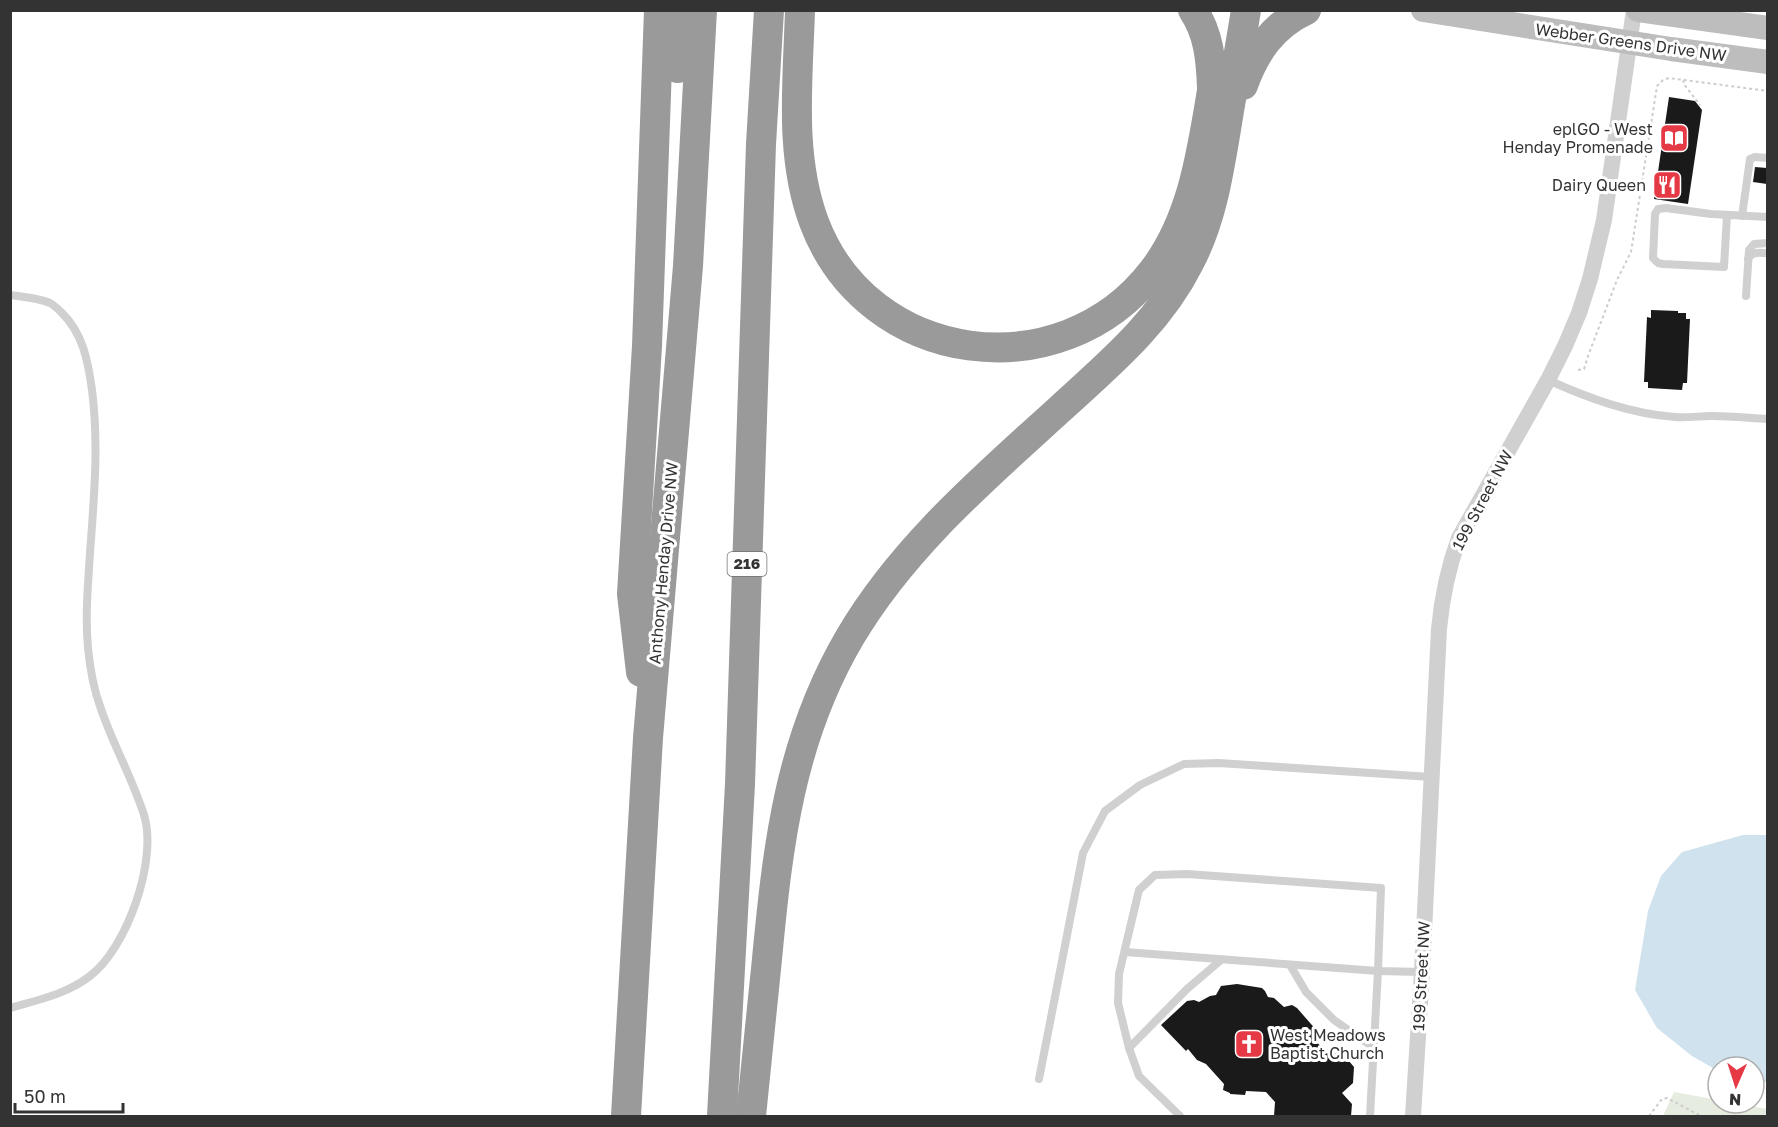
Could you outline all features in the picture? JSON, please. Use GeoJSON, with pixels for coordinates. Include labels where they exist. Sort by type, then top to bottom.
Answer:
{"type":"FeatureCollection","features":[{"type":"Feature","properties":{"kind":"highway"},"geometry":{"type":"LineString","coordinates":[[648,738],[632,594],[647,346],[659,10]]}},
{"type":"Feature","properties":{"kind":"highway"},"geometry":{"type":"LineString","coordinates":[[680,10],[678,88],[691,220]]}},
{"type":"Feature","properties":{"kind":"highway","name":"Anthony Henday Drive NW"},"geometry":{"type":"LineString","coordinates":[[626,1116],[648,738],[691,220],[702,10]]}},
{"type":"Feature","properties":{"kind":"highway","name":"216"},"geometry":{"type":"LineString","coordinates":[[722,1116],[740,784],[760,179],[769,10]]}},
{"type":"Feature","properties":{"kind":"highway"},"geometry":{"type":"LineString","coordinates":[[800,10],[797,104],[799,150],[807,199],[822,242],[846,278],[880,310],[900,323],[940,340],[990,348],[1014,348],[1052,341],[1094,324],[1112,312],[1141,286],[1163,257],[1180,225],[1198,166],[1225,10]]}},
{"type":"Feature","properties":{"kind":"highway"},"geometry":{"type":"LineString","coordinates":[[1193,10],[1205,33],[1211,61],[1212,88]]}},
{"type":"Feature","properties":{"kind":"highway"},"geometry":{"type":"LineString","coordinates":[[751,1116],[774,882],[782,826],[799,751],[824,685],[860,620],[891,576],[914,549],[982,480],[1103,371],[1136,338],[1183,276],[1197,247],[1214,194],[1246,10]]}},
{"type":"Feature","properties":{"kind":"highway"},"geometry":{"type":"LineString","coordinates":[[1225,136],[1247,72],[1264,43],[1288,20],[1306,10]]}},
{"type":"Feature","properties":{"kind":"main road","name":"Webber Greens Drive NW"},"geometry":{"type":"LineString","coordinates":[[1423,10],[1767,62]]}},
{"type":"Feature","properties":{"kind":"main road","name":"Webber Greens Drive NW"},"geometry":{"type":"LineString","coordinates":[[1638,10],[1676,13],[1767,28]]}},
{"type":"Feature","properties":{"kind":"street","name":"199 Street NW"},"geometry":{"type":"LineString","coordinates":[[1413,1116],[1441,607],[1450,562],[1459,538],[1548,380],[1579,313],[1598,252],[1606,208],[1634,10]]}},
{"type":"Feature","properties":{"kind":"lane"},"geometry":{"type":"LineString","coordinates":[[1742,216],[1750,159],[1767,158]]}},
{"type":"Feature","properties":{"kind":"lane"},"geometry":{"type":"LineString","coordinates":[[1727,215],[1724,267],[1663,264],[1653,258],[1655,214],[1658,209],[1767,217]]}},
{"type":"Feature","properties":{"kind":"lane"},"geometry":{"type":"LineString","coordinates":[[1746,296],[1751,246],[1758,242],[1767,243]]}},
{"type":"Feature","properties":{"kind":"lane"},"geometry":{"type":"LineString","coordinates":[[1748,260],[1755,253],[1767,253]]}},
{"type":"Feature","properties":{"kind":"lane"},"geometry":{"type":"LineString","coordinates":[[10,295],[52,304],[71,322],[83,345],[96,419],[96,453],[86,602],[88,646],[92,677],[100,706],[131,778],[145,818],[147,847],[140,892],[124,932],[110,956],[90,976],[65,992],[10,1008]]}},
{"type":"Feature","properties":{"kind":"lane"},"geometry":{"type":"LineString","coordinates":[[1548,380],[1589,398],[1656,414],[1673,417],[1713,416],[1767,419]]}},
{"type":"Feature","properties":{"kind":"lane"},"geometry":{"type":"LineString","coordinates":[[1039,1079],[1083,853],[1105,811],[1140,785],[1184,764],[1219,763],[1431,777]]}},
{"type":"Feature","properties":{"kind":"lane"},"geometry":{"type":"LineString","coordinates":[[1180,1116],[1139,1076],[1129,1048],[1118,1003],[1119,974],[1139,890],[1155,875],[1187,874],[1381,888],[1370,1116]]}},
{"type":"Feature","properties":{"kind":"lane"},"geometry":{"type":"LineString","coordinates":[[1125,952],[1378,971],[1422,972]]}},
{"type":"Feature","properties":{"kind":"lane"},"geometry":{"type":"LineString","coordinates":[[1129,1048],[1187,989],[1221,960]]}},
{"type":"Feature","properties":{"kind":"lane"},"geometry":{"type":"LineString","coordinates":[[1290,965],[1306,992],[1334,1020],[1373,1047]]}},
{"type":"Feature","properties":{"kind":"path"},"geometry":{"type":"LineString","coordinates":[[1578,370],[1585,368],[1617,280],[1631,252],[1657,86],[1666,79],[1767,91]]}},
{"type":"Feature","properties":{"kind":"path"},"geometry":{"type":"LineString","coordinates":[[1684,80],[1683,83],[1700,105]]}},
{"type":"Feature","properties":{"kind":"path"},"geometry":{"type":"LineString","coordinates":[[1649,1116],[1662,1099],[1666,1098],[1701,1116]]}},
{"type":"Feature","properties":{"kind":"shaded area"},"geometry":{"type":"Polygon","coordinates":[[[1674,1092],[1706,1098],[1706,1115],[1766,1115],[1767,1109],[1767,1116],[1663,1116],[1674,1092]]]}},
{"type":"Feature","properties":{"kind":"water"},"geometry":{"type":"Polygon","coordinates":[[[1743,835],[1767,835],[1767,1082],[1766,1055],[1706,1055],[1706,1064],[1657,1028],[1635,990],[1648,911],[1661,876],[1682,852],[1743,835]]]}},
{"type":"Feature","properties":{"kind":"building"},"geometry":{"type":"Polygon","coordinates":[[[1669,97],[1695,101],[1702,110],[1688,204],[1654,199],[1669,97]]]}},
{"type":"Feature","properties":{"kind":"building"},"geometry":{"type":"Polygon","coordinates":[[[1755,167],[1767,168],[1767,184],[1753,182],[1755,167]]]}},
{"type":"Feature","properties":{"kind":"building"},"geometry":{"type":"Polygon","coordinates":[[[1651,310],[1678,311],[1678,313],[1686,313],[1686,319],[1690,319],[1687,383],[1683,383],[1682,390],[1648,388],[1648,382],[1644,382],[1647,317],[1651,318],[1651,310]]]}},
{"type":"Feature","properties":{"kind":"building","name":"West Meadows Baptist Church"},"geometry":{"type":"Polygon","coordinates":[[[1237,984],[1262,988],[1268,997],[1274,998],[1284,1007],[1292,1005],[1297,1008],[1318,1032],[1312,1037],[1327,1053],[1343,1054],[1354,1067],[1353,1083],[1342,1093],[1352,1104],[1351,1116],[1274,1116],[1275,1102],[1266,1092],[1246,1091],[1245,1095],[1230,1094],[1223,1090],[1224,1084],[1206,1064],[1197,1060],[1188,1049],[1186,1051],[1161,1025],[1187,1001],[1199,1002],[1216,995],[1221,986],[1237,984]]]}},
{"type":"Feature","properties":{"kind":"place","name":"eplGO - West Henday Promenade"},"geometry":{"type":"Point","coordinates":[1674,138]}},
{"type":"Feature","properties":{"kind":"place","name":"Dairy Queen"},"geometry":{"type":"Point","coordinates":[1667,185]}},
{"type":"Feature","properties":{"kind":"place","name":"West Meadows Baptist Church"},"geometry":{"type":"Point","coordinates":[1249,1044]}}]}
